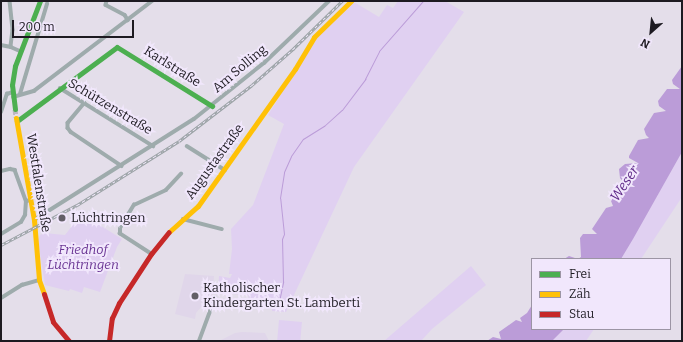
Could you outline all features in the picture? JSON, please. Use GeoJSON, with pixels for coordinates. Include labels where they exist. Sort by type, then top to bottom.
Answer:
{"type":"FeatureCollection","features":[{"type":"Feature","properties":{"kind":"street"},"geometry":{"type":"LineString","coordinates":[[10,1],[12,30],[11,47]]}},
{"type":"Feature","properties":{"kind":"street"},"geometry":{"type":"LineString","coordinates":[[15,109],[13,94],[14,71],[20,51],[40,1]]}},
{"type":"Feature","properties":{"kind":"street"},"geometry":{"type":"LineString","coordinates":[[107,1],[106,5],[125,15],[128,20]]}},
{"type":"Feature","properties":{"kind":"street"},"geometry":{"type":"LineString","coordinates":[[1,112],[7,94],[20,94],[34,91],[152,1]]}},
{"type":"Feature","properties":{"kind":"street","name":"Am Solling"},"geometry":{"type":"LineString","coordinates":[[34,220],[122,166],[212,106],[264,63],[329,1]]}},
{"type":"Feature","properties":{"kind":"street","name":"Augustastraße"},"geometry":{"type":"LineString","coordinates":[[109,341],[112,318],[119,303],[151,254],[183,219],[198,206],[225,170],[295,69],[314,37],[351,1]]}},
{"type":"Feature","properties":{"kind":"street"},"geometry":{"type":"LineString","coordinates":[[20,94],[48,4]]}},
{"type":"Feature","properties":{"kind":"street"},"geometry":{"type":"LineString","coordinates":[[1,45],[20,51]]}},
{"type":"Feature","properties":{"kind":"street","name":"Karlstraße"},"geometry":{"type":"LineString","coordinates":[[60,88],[117,47],[212,106]]}},
{"type":"Feature","properties":{"kind":"street","name":"Schützenstraße"},"geometry":{"type":"LineString","coordinates":[[16,119],[60,88],[153,146]]}},
{"type":"Feature","properties":{"kind":"street"},"geometry":{"type":"LineString","coordinates":[[85,103],[68,123],[68,128],[71,132],[122,166]]}},
{"type":"Feature","properties":{"kind":"street","name":"Westfalenstraße"},"geometry":{"type":"LineString","coordinates":[[16,119],[28,201],[34,220],[39,280],[53,322],[69,341]]}},
{"type":"Feature","properties":{"kind":"street"},"geometry":{"type":"LineString","coordinates":[[187,146],[225,170]]}},
{"type":"Feature","properties":{"kind":"street"},"geometry":{"type":"LineString","coordinates":[[1,171],[10,169],[16,170],[28,201],[25,215],[21,222],[1,234]]}},
{"type":"Feature","properties":{"kind":"street"},"geometry":{"type":"LineString","coordinates":[[151,254],[120,234],[120,228],[134,205],[166,190],[181,174]]}},
{"type":"Feature","properties":{"kind":"street"},"geometry":{"type":"LineString","coordinates":[[183,219],[222,229]]}},
{"type":"Feature","properties":{"kind":"street"},"geometry":{"type":"LineString","coordinates":[[1,298],[22,285],[39,280]]}},
{"type":"Feature","properties":{"kind":"street"},"geometry":{"type":"LineString","coordinates":[[199,341],[215,298]]}},
{"type":"Feature","properties":{"kind":"shaded area","name":"Katholischer Kindergarten St. Lamberti"},"geometry":{"type":"Polygon","coordinates":[[[185,274],[214,276],[212,300],[210,302],[203,300],[201,304],[202,306],[196,313],[195,319],[175,314],[185,274]]]}},
{"type":"Feature","properties":{"kind":"shaded area"},"geometry":{"type":"Polygon","coordinates":[[[235,333],[265,333],[269,341],[219,341],[235,333]]]}},
{"type":"Feature","properties":{"kind":"green space"},"geometry":{"type":"Polygon","coordinates":[[[398,1],[445,1],[464,12],[354,167],[286,312],[272,311],[273,298],[249,298],[248,295],[218,293],[219,276],[230,278],[232,274],[229,274],[232,249],[231,229],[253,205],[284,124],[268,115],[316,38],[354,2],[379,17],[387,5],[393,8],[398,1]]]}},
{"type":"Feature","properties":{"kind":"green space"},"geometry":{"type":"Polygon","coordinates":[[[682,152],[682,197],[642,258],[622,258],[682,152]]]}},
{"type":"Feature","properties":{"kind":"green space","name":"Friedhof Lüchtringen"},"geometry":{"type":"Polygon","coordinates":[[[90,219],[122,239],[117,247],[100,292],[84,287],[82,293],[70,289],[69,291],[45,285],[38,240],[40,235],[44,233],[65,235],[77,222],[90,219]]]}},
{"type":"Feature","properties":{"kind":"green space"},"geometry":{"type":"Polygon","coordinates":[[[471,266],[486,285],[432,329],[421,341],[384,341],[471,266]]]}},
{"type":"Feature","properties":{"kind":"green space"},"geometry":{"type":"Polygon","coordinates":[[[279,320],[302,322],[300,341],[277,341],[279,320]]]}},
{"type":"Feature","properties":{"kind":"green space"},"geometry":{"type":"Polygon","coordinates":[[[563,330],[593,330],[586,341],[552,341],[563,330]]]}},
{"type":"Feature","properties":{"kind":"water","name":"Weser"},"geometry":{"type":"Polygon","coordinates":[[[682,66],[682,152],[622,258],[580,258],[581,257],[580,238],[583,234],[597,234],[592,229],[606,208],[613,206],[611,201],[616,188],[625,184],[620,178],[619,169],[625,164],[638,163],[629,158],[629,156],[638,140],[649,138],[644,129],[654,113],[666,111],[659,106],[658,101],[667,89],[680,89],[673,84],[672,80],[682,66]]]}},
{"type":"Feature","properties":{"kind":"water"},"geometry":{"type":"Polygon","coordinates":[[[531,307],[531,330],[563,330],[552,341],[487,341],[493,337],[501,339],[499,332],[516,320],[522,322],[520,318],[527,313],[531,307]]]}},
{"type":"Feature","properties":{"kind":"waterway"},"geometry":{"type":"LineString","coordinates":[[278,306],[283,282],[282,239],[284,234],[280,198],[284,172],[291,156],[303,139],[324,126],[342,110],[365,79],[379,51],[423,1]]}},
{"type":"Feature","properties":{"kind":"tunnel"},"geometry":{"type":"LineString","coordinates":[[15,109],[16,117]]}},
{"type":"Feature","properties":{"kind":"railway"},"geometry":{"type":"LineString","coordinates":[[1,245],[77,205],[179,141],[252,85],[293,49],[342,1]]}},
{"type":"Feature","properties":{"kind":"traffic: fast"},"geometry":{"type":"LineString","coordinates":[[15,109],[12,85],[15,66],[40,1]]}},
{"type":"Feature","properties":{"kind":"traffic: fast"},"geometry":{"type":"LineString","coordinates":[[17,121],[117,47],[212,106]]}},
{"type":"Feature","properties":{"kind":"traffic: slow"},"geometry":{"type":"LineString","coordinates":[[169,232],[198,206],[295,69],[314,37],[351,1]]}},
{"type":"Feature","properties":{"kind":"traffic: slow"},"geometry":{"type":"LineString","coordinates":[[16,118],[34,220],[39,280],[44,294]]}},
{"type":"Feature","properties":{"kind":"traffic: jam"},"geometry":{"type":"LineString","coordinates":[[109,341],[112,318],[119,303],[151,254],[169,232]]}},
{"type":"Feature","properties":{"kind":"traffic: jam"},"geometry":{"type":"LineString","coordinates":[[44,294],[53,322],[69,341]]}},
{"type":"Feature","properties":{"kind":"place","name":"Lüchtringen"},"geometry":{"type":"Point","coordinates":[62,218]}},
{"type":"Feature","properties":{"kind":"place","name":"Katholischer Kindergarten St. Lamberti"},"geometry":{"type":"Point","coordinates":[195,296]}}]}
